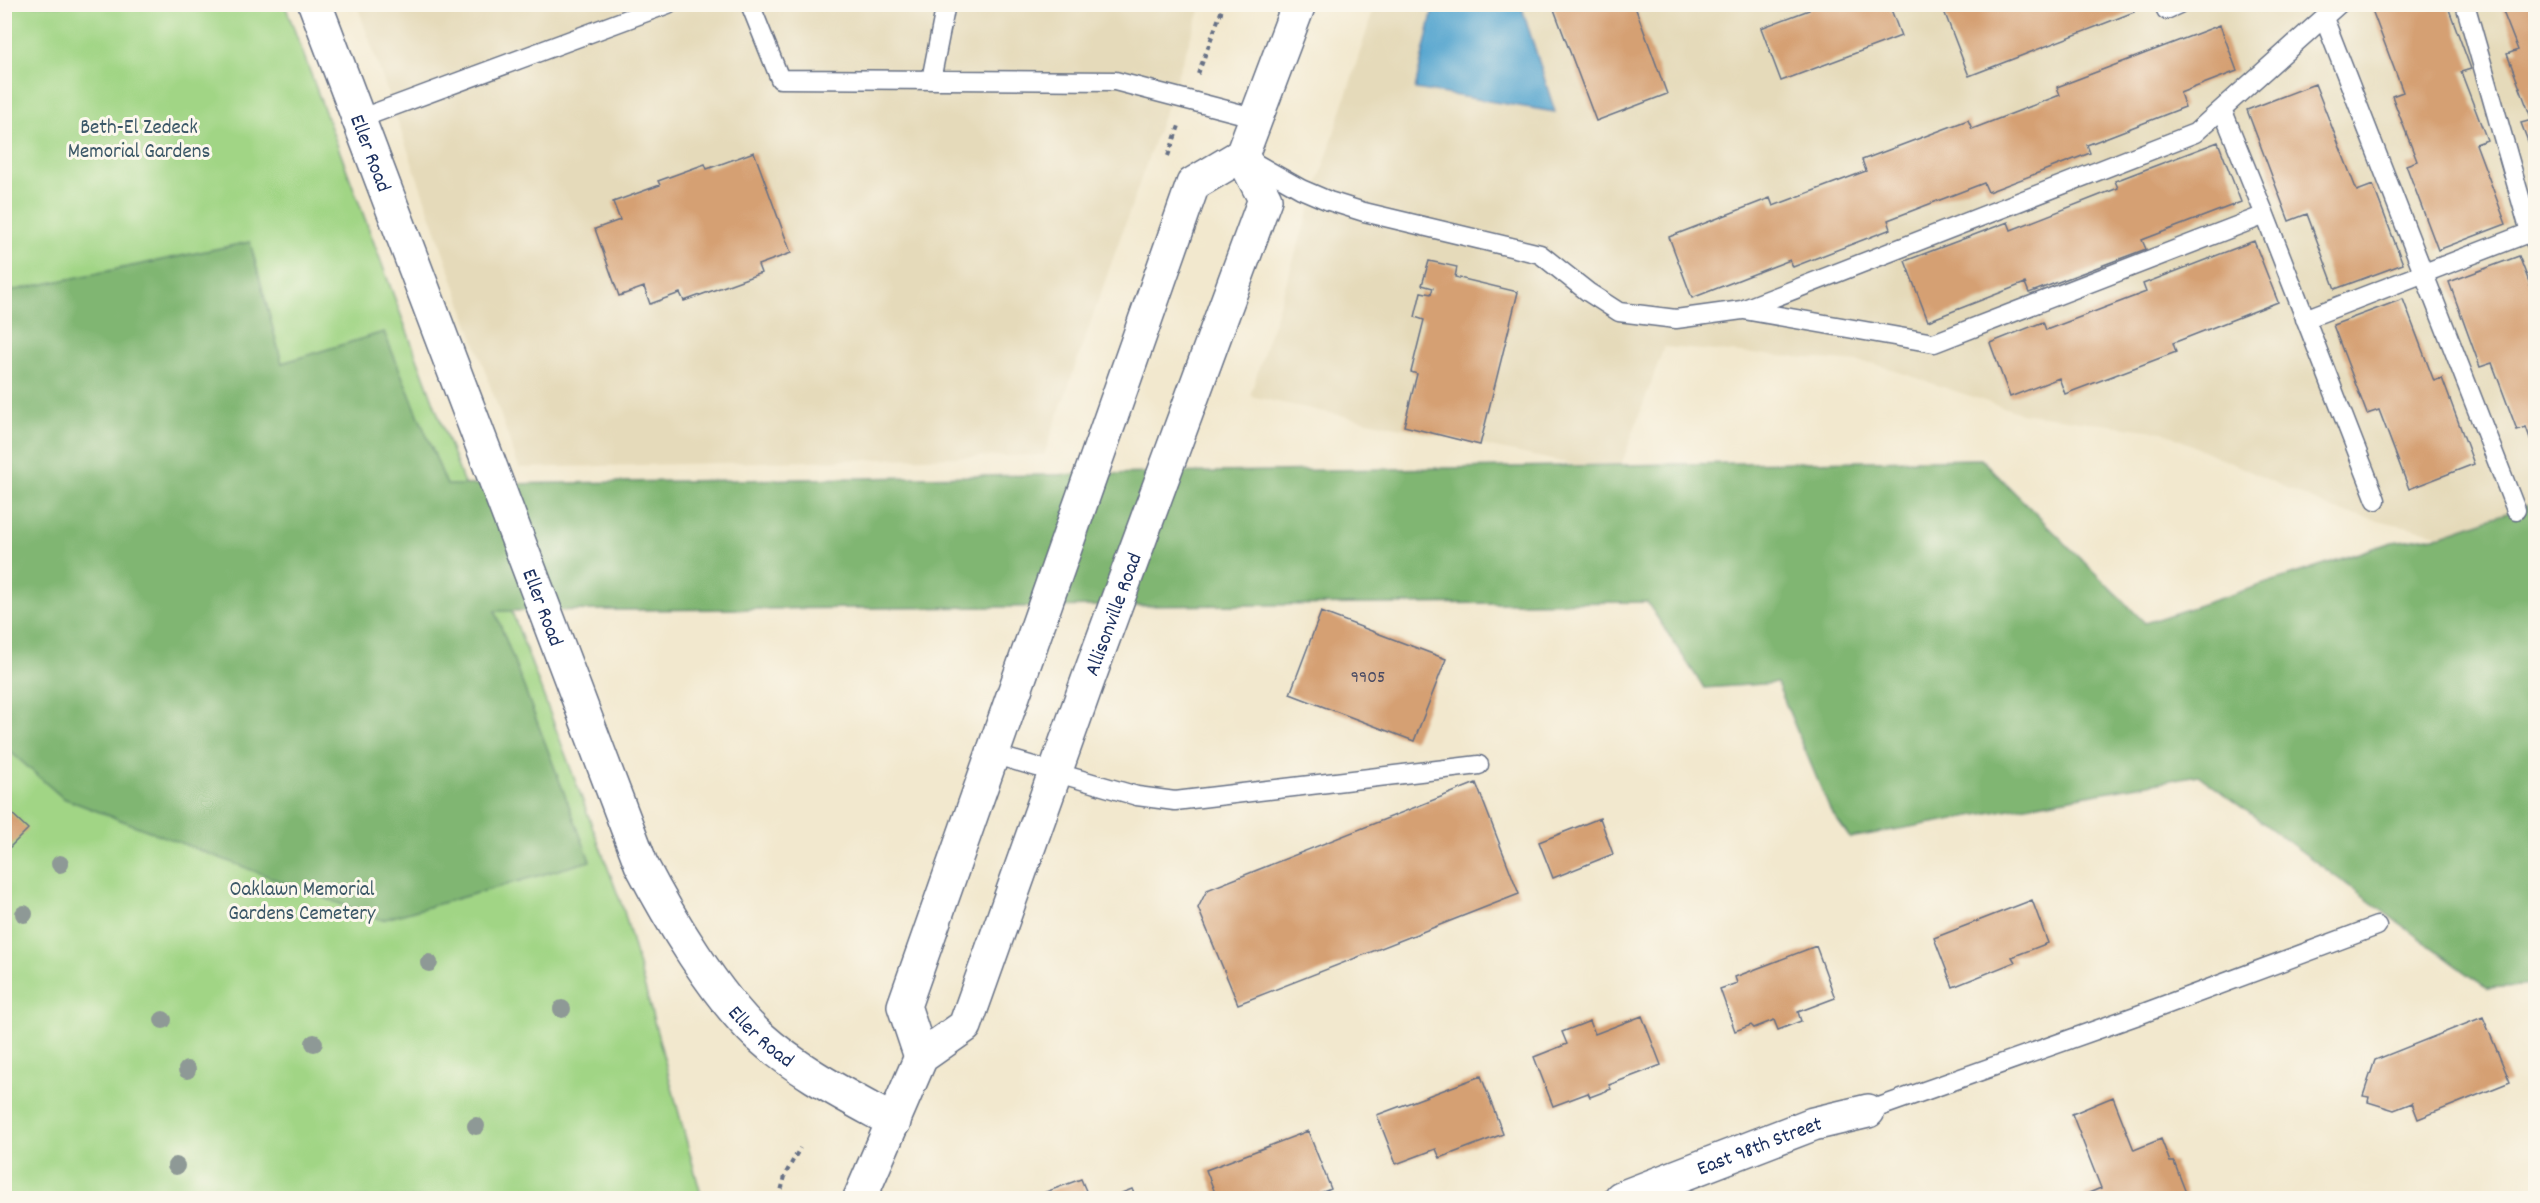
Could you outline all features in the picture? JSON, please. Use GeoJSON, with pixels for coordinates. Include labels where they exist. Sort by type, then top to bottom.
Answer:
{"type":"FeatureCollection","features":[{"type":"Feature","properties":{"kind":"main road","name":"Eller Road"},"geometry":{"type":"LineString","coordinates":[[315,4],[641,864],[658,896],[724,995],[759,1036],[786,1058],[824,1083],[894,1122]]}},
{"type":"Feature","properties":{"kind":"main road"},"geometry":{"type":"LineString","coordinates":[[860,1198],[921,1057],[904,1006],[1194,184],[1242,155],[1299,4]]}},
{"type":"Feature","properties":{"kind":"main road","name":"Allisonville Road"},"geometry":{"type":"LineString","coordinates":[[921,1057],[965,1026],[1265,199],[1242,155]]}},
{"type":"Feature","properties":{"kind":"main road","name":"East 98th Street"},"geometry":{"type":"LineString","coordinates":[[1621,1198],[1813,1124],[1868,1111]]}},
{"type":"Feature","properties":{"kind":"lane"},"geometry":{"type":"LineString","coordinates":[[359,119],[668,4]]}},
{"type":"Feature","properties":{"kind":"lane"},"geometry":{"type":"LineString","coordinates":[[750,4],[780,79],[1115,81],[1257,118]]}},
{"type":"Feature","properties":{"kind":"lane"},"geometry":{"type":"LineString","coordinates":[[931,80],[946,4]]}},
{"type":"Feature","properties":{"kind":"lane"},"geometry":{"type":"LineString","coordinates":[[2164,4],[2166,10],[2179,4]]}},
{"type":"Feature","properties":{"kind":"lane"},"geometry":{"type":"LineString","coordinates":[[1242,155],[1301,189],[1329,201],[1364,212],[1540,254],[1588,292],[1619,312],[1676,319],[1742,310],[2195,133],[2340,4]]}},
{"type":"Feature","properties":{"kind":"lane"},"geometry":{"type":"LineString","coordinates":[[2305,319],[2534,235],[2465,4]]}},
{"type":"Feature","properties":{"kind":"lane"},"geometry":{"type":"LineString","coordinates":[[2324,18],[2516,510]]}},
{"type":"Feature","properties":{"kind":"lane"},"geometry":{"type":"LineString","coordinates":[[2222,109],[2376,500]]}},
{"type":"Feature","properties":{"kind":"lane"},"geometry":{"type":"LineString","coordinates":[[1742,310],[1934,343],[2265,215]]}},
{"type":"Feature","properties":{"kind":"lane"},"geometry":{"type":"LineString","coordinates":[[992,754],[1137,796],[1175,801],[1479,765]]}},
{"type":"Feature","properties":{"kind":"lane"},"geometry":{"type":"LineString","coordinates":[[1868,1111],[2153,1010],[2377,926]]}},
{"type":"Feature","properties":{"kind":"path"},"geometry":{"type":"LineString","coordinates":[[779,1198],[786,1173],[800,1148]]}},
{"type":"Feature","properties":{"kind":"shaded area"},"geometry":{"type":"Polygon","coordinates":[[[357,5],[1202,5],[1044,455],[519,468],[357,5]]]}},
{"type":"Feature","properties":{"kind":"shaded area"},"geometry":{"type":"Polygon","coordinates":[[[1375,5],[2535,5],[2535,503],[2442,535],[2335,510],[2163,432],[2020,413],[1872,363],[1664,347],[1618,474],[1250,396],[1375,5]]]}},
{"type":"Feature","properties":{"kind":"green space","name":"Oaklawn Memorial Gardens Cemetery"},"geometry":{"type":"Polygon","coordinates":[[[5,5],[285,5],[624,911],[702,1198],[5,1198],[5,5]]]}},
{"type":"Feature","properties":{"kind":"green space"},"geometry":{"type":"Polygon","coordinates":[[[250,242],[282,363],[384,332],[447,485],[1981,459],[2145,623],[2392,542],[2442,535],[2535,503],[2535,985],[2487,988],[2198,775],[1850,838],[1830,810],[1777,683],[1704,688],[1647,602],[495,611],[590,861],[382,920],[63,798],[5,747],[5,292],[250,242]]]}},
{"type":"Feature","properties":{"kind":"water"},"geometry":{"type":"Polygon","coordinates":[[[1434,5],[1521,5],[1555,112],[1415,89],[1434,5]]]}},
{"type":"Feature","properties":{"kind":"building"},"geometry":{"type":"Polygon","coordinates":[[[1552,4],[1634,4],[1667,94],[1596,121],[1552,4]]]}},
{"type":"Feature","properties":{"kind":"building"},"geometry":{"type":"Polygon","coordinates":[[[1807,4],[1889,4],[1901,36],[1781,81],[1761,28],[1809,10],[1807,4]]]}},
{"type":"Feature","properties":{"kind":"building"},"geometry":{"type":"Polygon","coordinates":[[[1961,4],[2131,4],[2134,12],[1969,76],[1944,11],[1961,4]]]}},
{"type":"Feature","properties":{"kind":"building"},"geometry":{"type":"Polygon","coordinates":[[[2385,4],[2447,4],[2471,69],[2461,72],[2487,140],[2476,144],[2506,224],[2438,250],[2406,165],[2417,161],[2392,96],[2403,92],[2372,10],[2385,4]]]}},
{"type":"Feature","properties":{"kind":"building"},"geometry":{"type":"Polygon","coordinates":[[[2500,4],[2536,4],[2536,162],[2521,123],[2532,120],[2507,54],[2518,50],[2500,4]]]}},
{"type":"Feature","properties":{"kind":"building"},"geometry":{"type":"Polygon","coordinates":[[[2220,25],[2237,71],[2180,93],[2185,107],[2087,145],[2090,153],[1988,192],[1984,183],[1888,220],[1891,229],[1793,267],[1790,260],[1692,298],[1669,237],[1770,198],[1773,206],[1866,171],[1862,160],[1968,120],[1972,129],[2060,95],[2057,87],[2220,25]]]}},
{"type":"Feature","properties":{"kind":"building"},"geometry":{"type":"Polygon","coordinates":[[[2315,84],[2357,191],[2373,185],[2403,264],[2335,289],[2307,214],[2289,221],[2247,110],[2315,84]]]}},
{"type":"Feature","properties":{"kind":"building"},"geometry":{"type":"Polygon","coordinates":[[[2218,142],[2241,202],[2142,240],[2146,249],[2029,293],[2025,283],[1928,321],[1905,261],[2008,222],[2011,230],[2118,188],[2115,181],[2218,142]]]}},
{"type":"Feature","properties":{"kind":"building"},"geometry":{"type":"Polygon","coordinates":[[[754,152],[791,253],[758,265],[761,273],[684,301],[680,293],[650,304],[644,287],[619,296],[595,229],[620,220],[613,202],[660,185],[658,181],[705,164],[707,169],[754,152]]]}},
{"type":"Feature","properties":{"kind":"building"},"geometry":{"type":"Polygon","coordinates":[[[2254,241],[2278,302],[2173,343],[2176,352],[2065,394],[2059,378],[2010,397],[1990,343],[2043,322],[2046,330],[2146,292],[2143,284],[2254,241]]]}},
{"type":"Feature","properties":{"kind":"building"},"geometry":{"type":"Polygon","coordinates":[[[2519,256],[2536,300],[2535,452],[2526,427],[2517,430],[2492,363],[2480,367],[2449,282],[2519,256]]]}},
{"type":"Feature","properties":{"kind":"building"},"geometry":{"type":"Polygon","coordinates":[[[1429,261],[1457,267],[1455,277],[1518,292],[1480,445],[1404,426],[1417,374],[1411,372],[1424,320],[1415,317],[1421,292],[1431,294],[1433,288],[1422,285],[1429,261]]]}},
{"type":"Feature","properties":{"kind":"building"},"geometry":{"type":"Polygon","coordinates":[[[2403,299],[2434,381],[2442,378],[2474,464],[2409,489],[2379,410],[2367,414],[2333,325],[2403,299]]]}},
{"type":"Feature","properties":{"kind":"building"},"geometry":{"type":"Polygon","coordinates":[[[1321,612],[1446,659],[1414,741],[1290,694],[1321,612]]]}},
{"type":"Feature","properties":{"kind":"building"},"geometry":{"type":"Polygon","coordinates":[[[1476,783],[1519,894],[1238,1004],[1198,908],[1207,890],[1476,783]]]}},
{"type":"Feature","properties":{"kind":"building"},"geometry":{"type":"Polygon","coordinates":[[[4,806],[28,829],[4,853],[4,806]]]}},
{"type":"Feature","properties":{"kind":"building"},"geometry":{"type":"Polygon","coordinates":[[[1600,818],[1613,854],[1553,878],[1539,842],[1600,818]]]}},
{"type":"Feature","properties":{"kind":"building"},"geometry":{"type":"Polygon","coordinates":[[[2032,900],[2048,943],[2012,957],[2015,962],[1953,987],[1934,938],[2032,900]]]}},
{"type":"Feature","properties":{"kind":"building"},"geometry":{"type":"Polygon","coordinates":[[[1816,946],[1835,998],[1798,1012],[1801,1021],[1778,1030],[1774,1020],[1754,1028],[1751,1025],[1735,1031],[1720,989],[1737,983],[1735,977],[1816,946]]]}},
{"type":"Feature","properties":{"kind":"building"},"geometry":{"type":"Polygon","coordinates":[[[1642,1016],[1661,1065],[1609,1085],[1611,1089],[1590,1097],[1588,1093],[1553,1106],[1534,1057],[1567,1044],[1562,1032],[1590,1021],[1595,1034],[1642,1016]]]}},
{"type":"Feature","properties":{"kind":"building"},"geometry":{"type":"Polygon","coordinates":[[[2483,1017],[2510,1082],[2418,1119],[2412,1103],[2394,1110],[2368,1102],[2369,1097],[2363,1096],[2375,1060],[2483,1017]]]}},
{"type":"Feature","properties":{"kind":"building"},"geometry":{"type":"Polygon","coordinates":[[[1481,1076],[1503,1134],[1440,1158],[1436,1149],[1396,1164],[1377,1115],[1481,1076]]]}},
{"type":"Feature","properties":{"kind":"building"},"geometry":{"type":"Polygon","coordinates":[[[2113,1097],[2134,1150],[2161,1139],[2170,1162],[2174,1162],[2188,1198],[2085,1198],[2084,1195],[2101,1188],[2072,1114],[2113,1097]]]}},
{"type":"Feature","properties":{"kind":"building"},"geometry":{"type":"Polygon","coordinates":[[[1308,1131],[1331,1189],[1306,1198],[1217,1198],[1206,1170],[1308,1131]]]}},
{"type":"Feature","properties":{"kind":"building"},"geometry":{"type":"Polygon","coordinates":[[[1081,1179],[1089,1198],[1035,1198],[1035,1196],[1081,1179]]]}},
{"type":"Feature","properties":{"kind":"building"},"geometry":{"type":"Polygon","coordinates":[[[1132,1189],[1136,1198],[1109,1198],[1132,1189]]]}},
{"type":"Feature","properties":{"kind":"park label","name":"Beth-El Zedeck Memorial Gardens"},"geometry":{"type":"Point","coordinates":[139,138]}}]}
